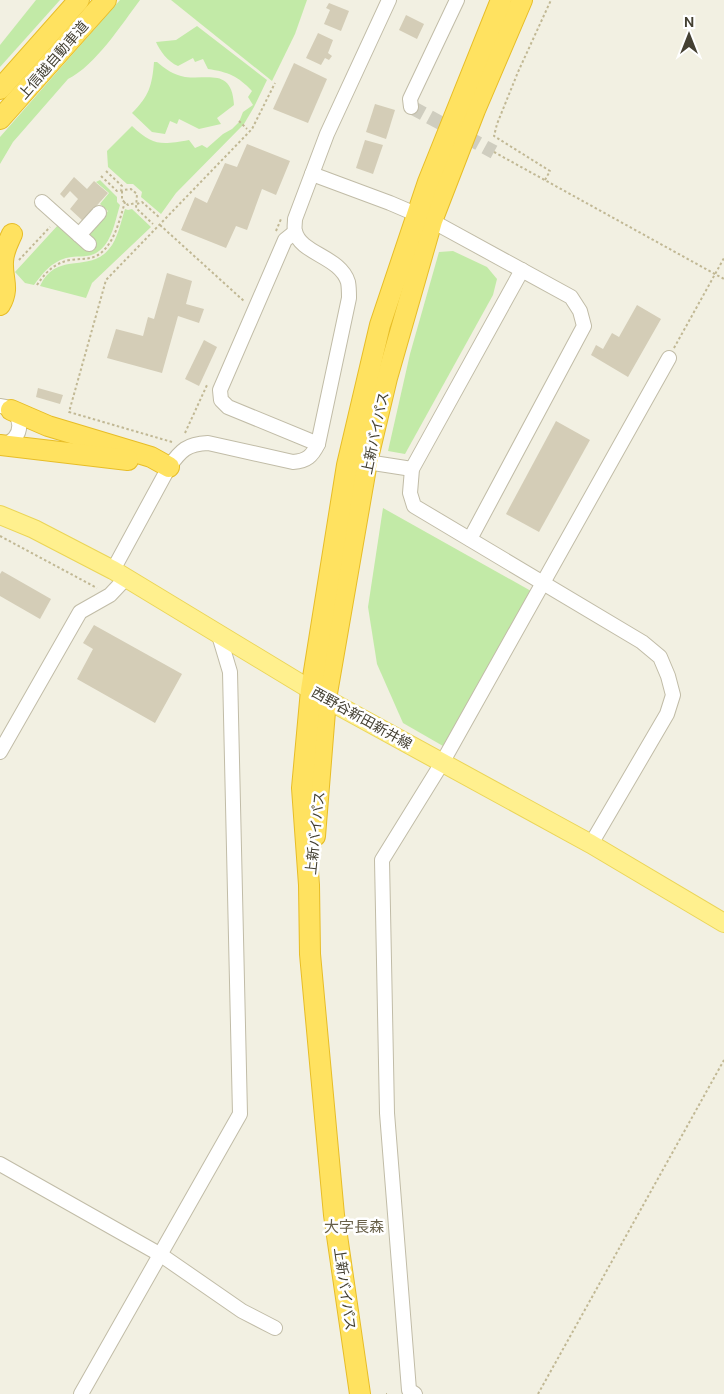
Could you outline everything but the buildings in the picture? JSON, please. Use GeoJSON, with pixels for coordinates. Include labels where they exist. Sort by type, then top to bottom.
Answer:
{"type":"FeatureCollection","features":[{"type":"Feature","properties":{"kind":"highway","name":"上信越自動車道"},"geometry":{"type":"LineString","coordinates":[[0,89],[79,0]]}},
{"type":"Feature","properties":{"kind":"highway","name":"上信越自動車道"},"geometry":{"type":"LineString","coordinates":[[0,119],[106,0]]}},
{"type":"Feature","properties":{"kind":"highway","name":"上新バイパス"},"geometry":{"type":"LineString","coordinates":[[360,1394],[332,1196],[312,972],[309,886],[302,788],[319,695],[368,462],[424,218],[455,112],[501,0]]}},
{"type":"Feature","properties":{"kind":"highway","name":"上新バイパス"},"geometry":{"type":"LineString","coordinates":[[319,695],[347,465],[380,325],[424,218],[475,110],[522,0]]}},
{"type":"Feature","properties":{"kind":"highway"},"geometry":{"type":"LineString","coordinates":[[0,305],[6,291],[3,272],[4,250],[12,234]]}},
{"type":"Feature","properties":{"kind":"highway"},"geometry":{"type":"LineString","coordinates":[[6,408],[48,426],[151,457],[166,473]]}},
{"type":"Feature","properties":{"kind":"highway"},"geometry":{"type":"LineString","coordinates":[[0,445],[123,459],[166,473]]}},
{"type":"Feature","properties":{"kind":"main road","name":"西野谷新田新井線"},"geometry":{"type":"LineString","coordinates":[[0,515],[34,530],[119,574],[218,632],[319,695],[591,844],[724,923]]}},
{"type":"Feature","properties":{"kind":"street"},"geometry":{"type":"LineString","coordinates":[[0,752],[80,612],[110,595],[166,473],[179,453],[187,447],[208,443],[293,462],[304,461],[313,454],[318,444],[349,298],[348,283],[343,272],[338,267],[302,244],[295,232],[295,219],[327,134],[389,0]]}},
{"type":"Feature","properties":{"kind":"street"},"geometry":{"type":"LineString","coordinates":[[411,107],[410,99],[457,0]]}},
{"type":"Feature","properties":{"kind":"street"},"geometry":{"type":"LineString","coordinates":[[312,174],[424,218],[571,297],[580,311],[584,326],[470,539]]}},
{"type":"Feature","properties":{"kind":"street"},"geometry":{"type":"LineString","coordinates":[[42,202],[84,240],[99,213]]}},
{"type":"Feature","properties":{"kind":"street"},"geometry":{"type":"LineString","coordinates":[[295,232],[285,240],[220,390],[221,400],[228,407],[318,444]]}},
{"type":"Feature","properties":{"kind":"street"},"geometry":{"type":"LineString","coordinates":[[522,270],[412,469],[410,493],[414,506],[642,642],[660,656],[673,695],[667,714],[591,844]]}},
{"type":"Feature","properties":{"kind":"street"},"geometry":{"type":"LineString","coordinates":[[415,1394],[409,1390],[387,1114],[382,860],[442,763],[669,358]]}},
{"type":"Feature","properties":{"kind":"street"},"geometry":{"type":"LineString","coordinates":[[0,445],[11,441],[18,431],[19,419],[6,408]]}},
{"type":"Feature","properties":{"kind":"street"},"geometry":{"type":"LineString","coordinates":[[368,462],[412,469]]}},
{"type":"Feature","properties":{"kind":"street"},"geometry":{"type":"LineString","coordinates":[[81,1394],[162,1255],[240,1114],[230,672],[218,632]]}},
{"type":"Feature","properties":{"kind":"street"},"geometry":{"type":"LineString","coordinates":[[0,1164],[162,1255],[242,1311],[275,1328]]}},
{"type":"Feature","properties":{"kind":"path"},"geometry":{"type":"LineString","coordinates":[[545,180],[550,171],[494,136],[518,72],[551,0]]}},
{"type":"Feature","properties":{"kind":"path"},"geometry":{"type":"LineString","coordinates":[[187,447],[69,412],[106,280],[252,129],[275,83]]}},
{"type":"Feature","properties":{"kind":"path"},"geometry":{"type":"LineString","coordinates":[[239,122],[247,129]]}},
{"type":"Feature","properties":{"kind":"path"},"geometry":{"type":"LineString","coordinates":[[494,152],[724,279]]}},
{"type":"Feature","properties":{"kind":"path"},"geometry":{"type":"LineString","coordinates":[[106,171],[122,186],[122,200],[128,205],[142,202],[159,217]]}},
{"type":"Feature","properties":{"kind":"path"},"geometry":{"type":"LineString","coordinates":[[101,176],[117,191],[131,189],[137,194],[136,208],[153,224]]}},
{"type":"Feature","properties":{"kind":"path"},"geometry":{"type":"LineString","coordinates":[[19,260],[60,218]]}},
{"type":"Feature","properties":{"kind":"path"},"geometry":{"type":"LineString","coordinates":[[160,224],[245,302]]}},
{"type":"Feature","properties":{"kind":"path"},"geometry":{"type":"LineString","coordinates":[[669,358],[724,258]]}},
{"type":"Feature","properties":{"kind":"path"},"geometry":{"type":"LineString","coordinates":[[0,536],[110,595]]}},
{"type":"Feature","properties":{"kind":"path"},"geometry":{"type":"LineString","coordinates":[[538,1394],[724,1060]]}},
{"type":"Feature","properties":{"kind":"green space"},"geometry":{"type":"Polygon","coordinates":[[[36,0],[60,0],[0,67],[0,45],[36,0]]]}},
{"type":"Feature","properties":{"kind":"green space"},"geometry":{"type":"Polygon","coordinates":[[[120,0],[140,0],[98,55],[78,73],[68,79],[13,142],[0,164],[0,137],[120,0]]]}},
{"type":"Feature","properties":{"kind":"green space"},"geometry":{"type":"Polygon","coordinates":[[[171,0],[307,0],[295,34],[272,81],[171,0]]]}},
{"type":"Feature","properties":{"kind":"green space"},"geometry":{"type":"Polygon","coordinates":[[[197,26],[267,80],[244,124],[176,193],[161,214],[141,197],[142,192],[133,184],[127,184],[108,167],[107,151],[132,126],[152,141],[171,143],[189,140],[195,148],[202,145],[207,148],[232,129],[239,122],[243,112],[253,105],[248,97],[252,91],[237,78],[227,73],[208,69],[203,59],[195,62],[193,58],[178,66],[165,56],[156,42],[176,40],[197,26]]]}},
{"type":"Feature","properties":{"kind":"green space"},"geometry":{"type":"Polygon","coordinates":[[[154,62],[181,76],[218,78],[229,85],[234,105],[217,118],[221,124],[199,129],[179,119],[177,124],[170,121],[165,134],[152,132],[132,113],[149,90],[154,62]]]}},
{"type":"Feature","properties":{"kind":"green space"},"geometry":{"type":"Polygon","coordinates":[[[100,180],[117,197],[117,202],[120,205],[108,241],[96,253],[66,258],[56,263],[34,285],[25,283],[15,272],[59,224],[86,235],[108,211],[100,204],[109,193],[96,182],[100,180]]]}},
{"type":"Feature","properties":{"kind":"green space"},"geometry":{"type":"Polygon","coordinates":[[[125,209],[132,209],[151,227],[92,283],[86,298],[40,286],[47,275],[55,269],[64,265],[92,260],[101,256],[109,249],[119,230],[125,209]]]}},
{"type":"Feature","properties":{"kind":"green space"},"geometry":{"type":"Polygon","coordinates":[[[453,251],[487,267],[497,279],[493,295],[405,454],[388,451],[410,354],[439,252],[453,251]]]}},
{"type":"Feature","properties":{"kind":"green space"},"geometry":{"type":"Polygon","coordinates":[[[383,508],[531,591],[443,746],[403,723],[377,664],[368,607],[383,508]]]}},
{"type":"Feature","properties":{"kind":"tunnel"},"geometry":{"type":"LineString","coordinates":[[411,107],[494,152]]}},
{"type":"Feature","properties":{"kind":"district","name":"大字長森"},"geometry":{"type":"Point","coordinates":[354,1227]}}]}
